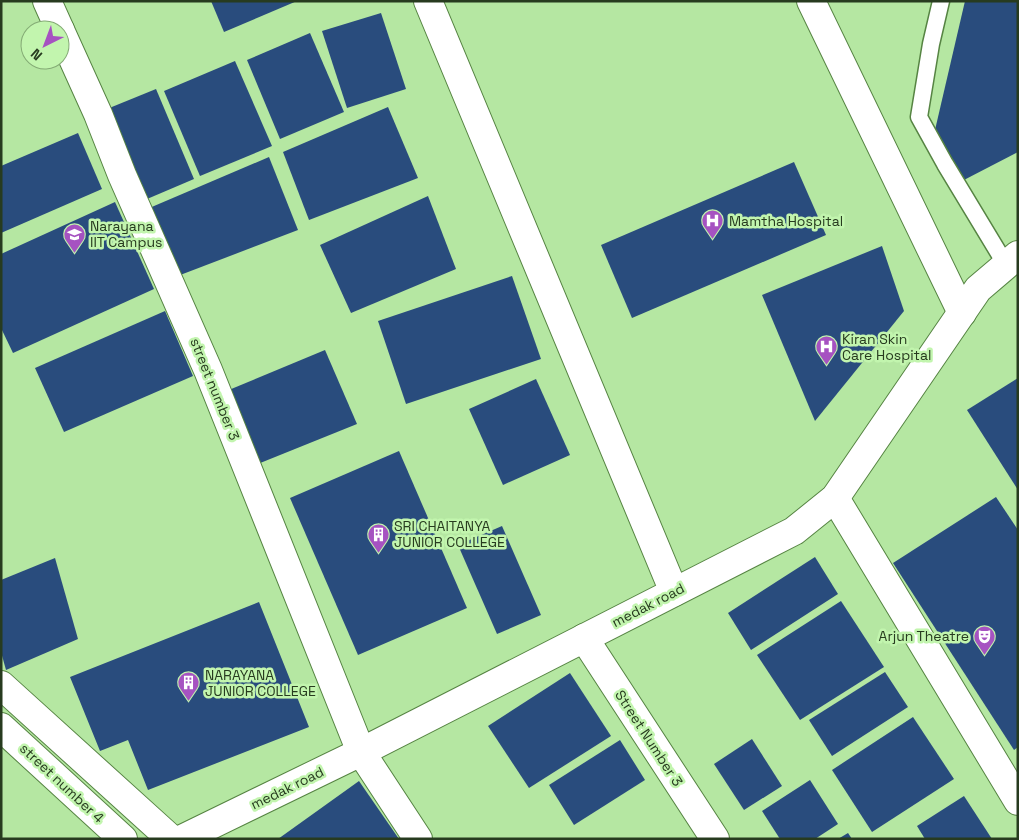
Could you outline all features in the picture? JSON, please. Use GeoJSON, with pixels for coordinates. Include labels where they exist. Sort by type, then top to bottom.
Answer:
{"type":"FeatureCollection","features":[{"type":"Feature","properties":{"kind":"street","name":"street number 3"},"geometry":{"type":"LineString","coordinates":[[47,1],[56,20]]}},
{"type":"Feature","properties":{"kind":"street"},"geometry":{"type":"LineString","coordinates":[[428,1],[674,592]]}},
{"type":"Feature","properties":{"kind":"street"},"geometry":{"type":"LineString","coordinates":[[811,1],[962,313]]}},
{"type":"Feature","properties":{"kind":"street","name":"street number 3"},"geometry":{"type":"LineString","coordinates":[[70,52],[208,370],[361,752],[418,839]]}},
{"type":"Feature","properties":{"kind":"street","name":"medak road"},"geometry":{"type":"LineString","coordinates":[[182,839],[361,752],[794,531],[835,498],[978,289],[1012,260]]}},
{"type":"Feature","properties":{"kind":"street"},"geometry":{"type":"LineString","coordinates":[[835,498],[1018,801]]}},
{"type":"Feature","properties":{"kind":"street","name":"Street Number 3"},"geometry":{"type":"LineString","coordinates":[[584,638],[715,839]]}},
{"type":"Feature","properties":{"kind":"street"},"geometry":{"type":"LineString","coordinates":[[1,685],[171,839]]}},
{"type":"Feature","properties":{"kind":"street","name":"street number 4"},"geometry":{"type":"LineString","coordinates":[[1,727],[123,839]]}},
{"type":"Feature","properties":{"kind":"lane"},"geometry":{"type":"LineString","coordinates":[[942,1],[931,44],[919,116],[945,164],[1012,260]]}},
{"type":"Feature","properties":{"kind":"building"},"geometry":{"type":"Polygon","coordinates":[[[211,1],[297,1],[224,32],[211,1]]]}},
{"type":"Feature","properties":{"kind":"building"},"geometry":{"type":"Polygon","coordinates":[[[965,1],[1018,1],[1018,152],[962,181],[935,130],[965,1]]]}},
{"type":"Feature","properties":{"kind":"building"},"geometry":{"type":"Polygon","coordinates":[[[381,13],[406,89],[347,108],[322,31],[381,13]]]}},
{"type":"Feature","properties":{"kind":"building"},"geometry":{"type":"Polygon","coordinates":[[[310,33],[344,112],[280,139],[247,60],[310,33]]]}},
{"type":"Feature","properties":{"kind":"building"},"geometry":{"type":"Polygon","coordinates":[[[235,61],[272,146],[200,176],[164,91],[235,61]]]}},
{"type":"Feature","properties":{"kind":"building"},"geometry":{"type":"Polygon","coordinates":[[[156,89],[194,179],[140,202],[102,111],[156,89]]]}},
{"type":"Feature","properties":{"kind":"building"},"geometry":{"type":"Polygon","coordinates":[[[388,107],[418,178],[309,220],[283,152],[388,107]]]}},
{"type":"Feature","properties":{"kind":"building"},"geometry":{"type":"Polygon","coordinates":[[[78,133],[102,189],[1,233],[1,166],[78,133]]]}},
{"type":"Feature","properties":{"kind":"building"},"geometry":{"type":"Polygon","coordinates":[[[269,157],[298,230],[175,277],[147,209],[269,157]]]}},
{"type":"Feature","properties":{"kind":"building","name":"Mamtha Hospital"},"geometry":{"type":"Polygon","coordinates":[[[794,162],[826,235],[632,318],[601,245],[794,162]]]}},
{"type":"Feature","properties":{"kind":"building"},"geometry":{"type":"Polygon","coordinates":[[[428,196],[456,269],[351,313],[320,245],[428,196]]]}},
{"type":"Feature","properties":{"kind":"building"},"geometry":{"type":"Polygon","coordinates":[[[115,202],[154,289],[13,353],[1,328],[1,254],[115,202]]]}},
{"type":"Feature","properties":{"kind":"building","name":"Kiran Skin Care Hospital"},"geometry":{"type":"Polygon","coordinates":[[[882,246],[904,311],[815,421],[762,295],[882,246]]]}},
{"type":"Feature","properties":{"kind":"building"},"geometry":{"type":"Polygon","coordinates":[[[512,276],[541,359],[406,404],[378,321],[512,276]]]}},
{"type":"Feature","properties":{"kind":"building"},"geometry":{"type":"Polygon","coordinates":[[[165,311],[193,376],[64,432],[35,368],[165,311]]]}},
{"type":"Feature","properties":{"kind":"building"},"geometry":{"type":"Polygon","coordinates":[[[325,350],[357,424],[250,467],[224,392],[325,350]]]}},
{"type":"Feature","properties":{"kind":"building"},"geometry":{"type":"Polygon","coordinates":[[[1018,378],[1018,490],[967,410],[1018,378]]]}},
{"type":"Feature","properties":{"kind":"building"},"geometry":{"type":"Polygon","coordinates":[[[536,379],[570,455],[503,485],[469,409],[536,379]]]}},
{"type":"Feature","properties":{"kind":"building","name":"SRI CHAITANYA JUNIOR COLLEGE"},"geometry":{"type":"Polygon","coordinates":[[[399,451],[467,608],[358,655],[290,498],[399,451]]]}},
{"type":"Feature","properties":{"kind":"building","name":"Arjun Theatre"},"geometry":{"type":"Polygon","coordinates":[[[996,497],[1018,530],[1018,747],[1014,750],[893,563],[996,497]]]}},
{"type":"Feature","properties":{"kind":"building"},"geometry":{"type":"Polygon","coordinates":[[[502,526],[541,615],[497,634],[458,545],[502,526]]]}},
{"type":"Feature","properties":{"kind":"building"},"geometry":{"type":"Polygon","coordinates":[[[815,557],[838,594],[751,650],[728,613],[815,557]]]}},
{"type":"Feature","properties":{"kind":"building"},"geometry":{"type":"Polygon","coordinates":[[[55,558],[78,639],[6,670],[1,652],[1,580],[55,558]]]}},
{"type":"Feature","properties":{"kind":"building"},"geometry":{"type":"Polygon","coordinates":[[[841,601],[884,667],[800,720],[757,655],[841,601]]]}},
{"type":"Feature","properties":{"kind":"building","name":"NARAYANA JUNIOR COLLEGE"},"geometry":{"type":"Polygon","coordinates":[[[259,602],[309,727],[148,790],[128,740],[100,751],[70,677],[259,602]]]}},
{"type":"Feature","properties":{"kind":"building"},"geometry":{"type":"Polygon","coordinates":[[[885,672],[908,707],[832,756],[809,720],[885,672]]]}},
{"type":"Feature","properties":{"kind":"building"},"geometry":{"type":"Polygon","coordinates":[[[570,673],[611,736],[529,788],[488,726],[570,673]]]}},
{"type":"Feature","properties":{"kind":"building"},"geometry":{"type":"Polygon","coordinates":[[[913,717],[954,779],[872,832],[832,770],[913,717]]]}},
{"type":"Feature","properties":{"kind":"building"},"geometry":{"type":"Polygon","coordinates":[[[752,739],[782,786],[744,810],[714,764],[752,739]]]}},
{"type":"Feature","properties":{"kind":"building"},"geometry":{"type":"Polygon","coordinates":[[[620,740],[645,780],[574,825],[549,785],[620,740]]]}},
{"type":"Feature","properties":{"kind":"building"},"geometry":{"type":"Polygon","coordinates":[[[810,780],[838,824],[815,839],[780,839],[762,811],[810,780]]]}},
{"type":"Feature","properties":{"kind":"building"},"geometry":{"type":"Polygon","coordinates":[[[359,781],[399,839],[278,839],[359,781]]]}},
{"type":"Feature","properties":{"kind":"building"},"geometry":{"type":"Polygon","coordinates":[[[964,796],[992,839],[925,839],[917,826],[964,796]]]}},
{"type":"Feature","properties":{"kind":"building"},"geometry":{"type":"Polygon","coordinates":[[[848,833],[852,839],[838,839],[848,833]]]}},
{"type":"Feature","properties":{"kind":"place","name":"Mamtha Hospital"},"geometry":{"type":"Point","coordinates":[713,240]}},
{"type":"Feature","properties":{"kind":"place","name":"Narayana IIT Campus"},"geometry":{"type":"Point","coordinates":[74,253]}},
{"type":"Feature","properties":{"kind":"place","name":"Kiran Skin Care Hospital"},"geometry":{"type":"Point","coordinates":[826,366]}},
{"type":"Feature","properties":{"kind":"place","name":"SRI CHAITANYA JUNIOR COLLEGE"},"geometry":{"type":"Point","coordinates":[378,553]}},
{"type":"Feature","properties":{"kind":"place","name":"Arjun Theatre"},"geometry":{"type":"Point","coordinates":[985,655]}},
{"type":"Feature","properties":{"kind":"place","name":"NARAYANA JUNIOR COLLEGE"},"geometry":{"type":"Point","coordinates":[189,702]}}]}
